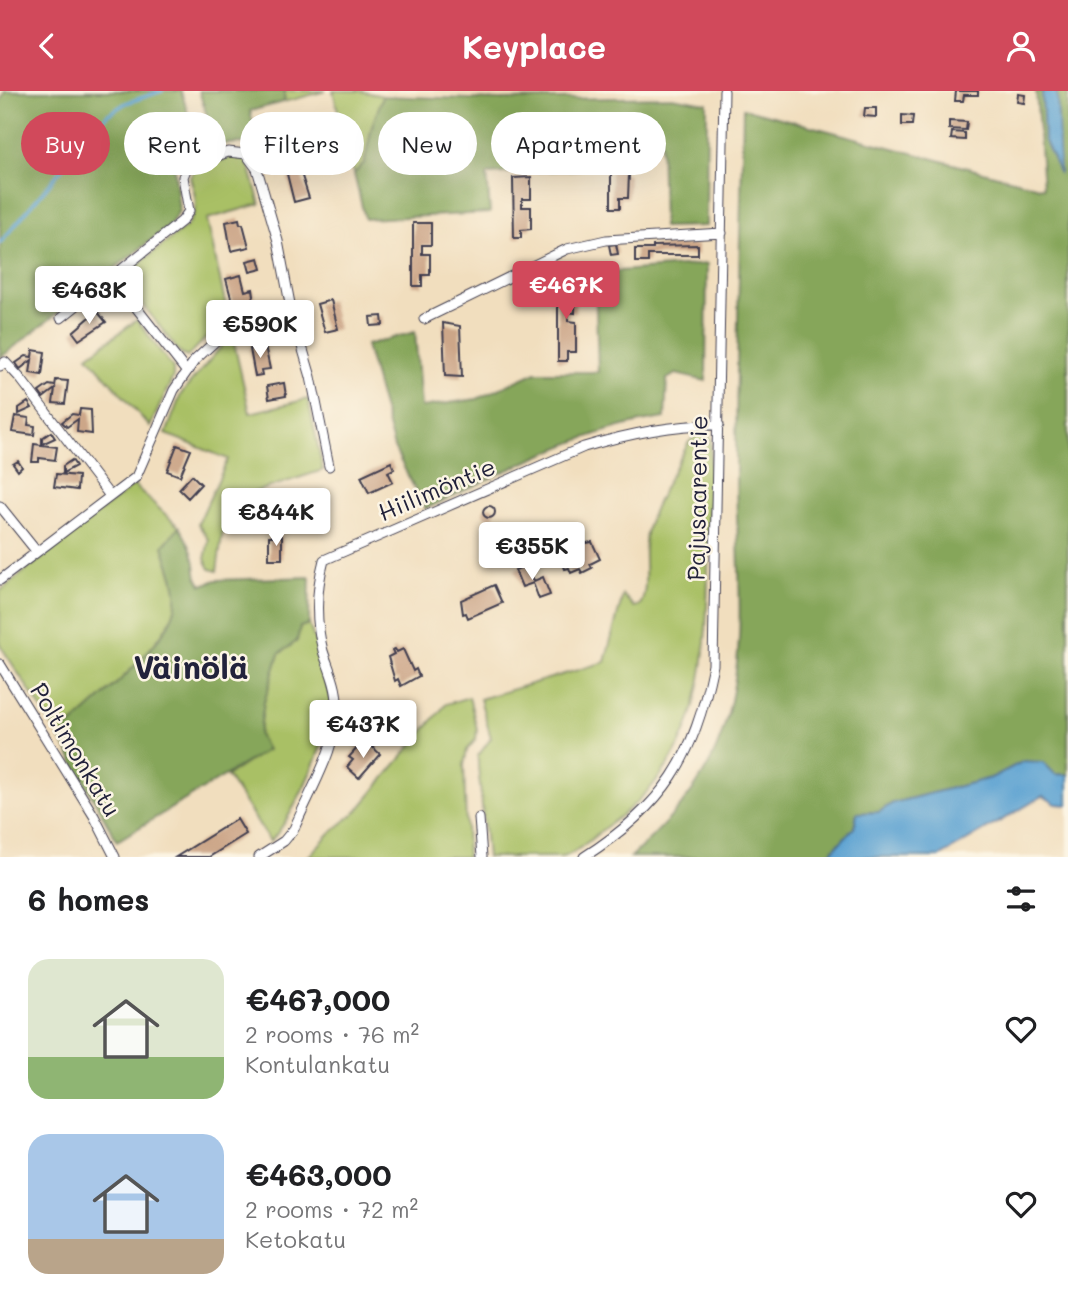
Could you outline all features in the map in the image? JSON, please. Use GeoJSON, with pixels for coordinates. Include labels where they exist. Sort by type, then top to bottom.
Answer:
{"type":"FeatureCollection","features":[{"type":"Feature","properties":{"kind":"street","name":"Pajusaarentie"},"geometry":{"type":"LineString","coordinates":[[584,857],[625,827],[655,800],[690,748],[704,709],[713,665],[724,91]]}},
{"type":"Feature","properties":{"kind":"street"},"geometry":{"type":"LineString","coordinates":[[61,318],[187,216],[183,177],[187,166],[228,152],[246,154],[257,169],[282,260],[291,309],[311,377],[329,466]]}},
{"type":"Feature","properties":{"kind":"street"},"geometry":{"type":"LineString","coordinates":[[424,319],[567,250],[606,240],[722,233]]}},
{"type":"Feature","properties":{"kind":"street"},"geometry":{"type":"LineString","coordinates":[[113,278],[187,371]]}},
{"type":"Feature","properties":{"kind":"street"},"geometry":{"type":"LineString","coordinates":[[0,580],[136,477],[174,390],[187,371],[237,323],[291,309]]}},
{"type":"Feature","properties":{"kind":"street"},"geometry":{"type":"LineString","coordinates":[[3,364],[110,496]]}},
{"type":"Feature","properties":{"kind":"street","name":"Hiilimöntie"},"geometry":{"type":"LineString","coordinates":[[259,857],[284,841],[293,828],[329,754],[334,736],[337,695],[322,646],[318,612],[318,584],[324,560],[584,447],[617,437],[698,424],[719,425]]}},
{"type":"Feature","properties":{"kind":"street"},"geometry":{"type":"LineString","coordinates":[[0,506],[37,552]]}},
{"type":"Feature","properties":{"kind":"street","name":"Poltimonkatu"},"geometry":{"type":"LineString","coordinates":[[0,664],[94,816],[115,857]]}},
{"type":"Feature","properties":{"kind":"street"},"geometry":{"type":"LineString","coordinates":[[479,818],[482,857]]}},
{"type":"Feature","properties":{"kind":"green space"},"geometry":{"type":"Polygon","coordinates":[[[5,91],[181,91],[188,112],[124,112],[124,175],[175,175],[179,211],[169,226],[0,358],[0,102],[5,91]]]}},
{"type":"Feature","properties":{"kind":"green space"},"geometry":{"type":"Polygon","coordinates":[[[199,91],[285,91],[284,102],[250,112],[240,112],[240,143],[226,144],[226,112],[206,112],[199,91]]]}},
{"type":"Feature","properties":{"kind":"green space"},"geometry":{"type":"Polygon","coordinates":[[[285,91],[326,91],[284,102],[285,91]]]}},
{"type":"Feature","properties":{"kind":"green space"},"geometry":{"type":"Polygon","coordinates":[[[333,91],[360,91],[383,96],[372,126],[364,163],[364,112],[338,112],[333,91]]]}},
{"type":"Feature","properties":{"kind":"green space"},"geometry":{"type":"Polygon","coordinates":[[[1036,91],[1068,91],[1068,775],[1055,774],[1024,761],[991,778],[893,803],[879,812],[857,813],[854,828],[826,857],[631,857],[671,817],[695,787],[714,754],[731,703],[740,601],[736,419],[743,108],[1043,188],[1036,91]]]}},
{"type":"Feature","properties":{"kind":"green space"},"geometry":{"type":"Polygon","coordinates":[[[383,96],[499,100],[672,97],[707,103],[706,226],[663,227],[662,175],[666,175],[666,112],[491,112],[491,174],[487,174],[490,213],[365,219],[354,175],[364,175],[372,126],[383,96]]]}},
{"type":"Feature","properties":{"kind":"green space"},"geometry":{"type":"Polygon","coordinates":[[[235,156],[240,158],[240,175],[252,175],[260,204],[207,219],[228,316],[187,357],[181,354],[124,280],[126,274],[191,220],[196,202],[191,175],[226,175],[226,159],[235,156]]]}},
{"type":"Feature","properties":{"kind":"green space"},"geometry":{"type":"Polygon","coordinates":[[[707,264],[706,381],[676,374],[667,379],[665,418],[572,442],[425,509],[394,448],[366,345],[415,332],[421,407],[477,399],[536,372],[598,372],[595,273],[707,264]]]}},
{"type":"Feature","properties":{"kind":"green space"},"geometry":{"type":"Polygon","coordinates":[[[137,320],[173,368],[173,377],[150,427],[88,356],[137,320]]]}},
{"type":"Feature","properties":{"kind":"green space"},"geometry":{"type":"Polygon","coordinates":[[[232,334],[250,413],[308,399],[323,470],[227,501],[217,571],[210,569],[205,559],[209,540],[198,524],[228,459],[166,434],[181,394],[232,334]]]}},
{"type":"Feature","properties":{"kind":"green space"},"geometry":{"type":"Polygon","coordinates":[[[707,432],[711,438],[704,647],[700,682],[692,714],[679,745],[661,775],[637,802],[573,852],[562,857],[487,857],[478,756],[491,738],[480,699],[605,662],[623,595],[634,607],[640,605],[643,597],[646,535],[656,504],[689,442],[698,434],[707,432]]]}},
{"type":"Feature","properties":{"kind":"green space"},"geometry":{"type":"Polygon","coordinates":[[[134,485],[179,527],[163,546],[175,585],[175,609],[169,624],[142,658],[59,736],[0,645],[0,591],[134,485]]]}},
{"type":"Feature","properties":{"kind":"green space"},"geometry":{"type":"Polygon","coordinates":[[[179,527],[190,546],[197,576],[202,585],[216,580],[310,577],[309,624],[300,627],[297,641],[279,654],[264,702],[259,735],[267,750],[117,841],[59,736],[125,676],[169,624],[175,609],[176,593],[163,546],[179,527]]]}},
{"type":"Feature","properties":{"kind":"green space"},"geometry":{"type":"Polygon","coordinates":[[[309,624],[328,679],[332,698],[331,711],[319,751],[300,795],[270,841],[227,776],[266,750],[259,735],[264,702],[279,654],[297,641],[300,627],[309,624]]]}},
{"type":"Feature","properties":{"kind":"green space"},"geometry":{"type":"Polygon","coordinates":[[[469,697],[477,729],[476,739],[467,750],[464,765],[467,857],[308,857],[330,833],[357,811],[446,704],[469,697]]]}},
{"type":"Feature","properties":{"kind":"water"},"geometry":{"type":"Polygon","coordinates":[[[1042,91],[1057,91],[1060,174],[1044,139],[1042,91]]]}},
{"type":"Feature","properties":{"kind":"water"},"geometry":{"type":"Polygon","coordinates":[[[1024,761],[1043,762],[1055,774],[1068,775],[1068,805],[1056,804],[1043,796],[939,857],[826,857],[854,828],[857,813],[879,812],[893,803],[991,778],[1024,761]]]}},
{"type":"Feature","properties":{"kind":"building"},"geometry":{"type":"Polygon","coordinates":[[[956,91],[978,91],[978,95],[964,95],[963,101],[955,101],[956,91]]]}},
{"type":"Feature","properties":{"kind":"building"},"geometry":{"type":"Polygon","coordinates":[[[1018,94],[1025,95],[1024,103],[1017,102],[1018,94]]]}},
{"type":"Feature","properties":{"kind":"building"},"geometry":{"type":"Polygon","coordinates":[[[865,108],[876,108],[876,117],[864,116],[865,108]]]}},
{"type":"Feature","properties":{"kind":"building"},"geometry":{"type":"Polygon","coordinates":[[[902,115],[913,116],[912,125],[902,125],[902,115]]]}},
{"type":"Feature","properties":{"kind":"building"},"geometry":{"type":"Polygon","coordinates":[[[949,121],[967,122],[966,130],[949,129],[949,121]]]}},
{"type":"Feature","properties":{"kind":"building"},"geometry":{"type":"Polygon","coordinates":[[[952,132],[965,133],[965,140],[951,139],[952,132]]]}},
{"type":"Feature","properties":{"kind":"building"},"geometry":{"type":"Polygon","coordinates":[[[287,175],[302,175],[309,198],[294,202],[287,175]]]}},
{"type":"Feature","properties":{"kind":"building"},"geometry":{"type":"Polygon","coordinates":[[[611,175],[629,175],[628,198],[620,198],[620,208],[611,208],[611,175]]]}},
{"type":"Feature","properties":{"kind":"building"},"geometry":{"type":"Polygon","coordinates":[[[531,177],[531,199],[522,199],[522,207],[531,207],[531,229],[521,230],[521,238],[514,238],[513,178],[531,177]]]}},
{"type":"Feature","properties":{"kind":"building"},"geometry":{"type":"Polygon","coordinates":[[[239,219],[249,247],[231,251],[226,222],[239,219]]]}},
{"type":"Feature","properties":{"kind":"building"},"geometry":{"type":"Polygon","coordinates":[[[413,223],[431,223],[431,245],[422,245],[422,254],[430,254],[430,275],[422,275],[422,286],[413,286],[413,223]]]}},
{"type":"Feature","properties":{"kind":"building"},"geometry":{"type":"Polygon","coordinates":[[[616,244],[618,254],[611,255],[609,245],[616,244]]]}},
{"type":"Feature","properties":{"kind":"building"},"geometry":{"type":"Polygon","coordinates":[[[698,245],[698,255],[648,255],[648,262],[635,262],[635,249],[698,245]]]}},
{"type":"Feature","properties":{"kind":"building"},"geometry":{"type":"Polygon","coordinates":[[[259,258],[262,269],[250,272],[247,261],[259,258]]]}},
{"type":"Feature","properties":{"kind":"building"},"geometry":{"type":"Polygon","coordinates":[[[241,275],[245,291],[253,289],[254,296],[252,300],[233,305],[226,279],[241,275]]]}},
{"type":"Feature","properties":{"kind":"building"},"geometry":{"type":"Polygon","coordinates":[[[558,284],[576,284],[575,313],[568,312],[568,321],[576,322],[576,352],[567,352],[567,361],[558,361],[558,284]]]}},
{"type":"Feature","properties":{"kind":"building"},"geometry":{"type":"Polygon","coordinates":[[[331,300],[338,329],[325,332],[317,304],[331,300]]]}},
{"type":"Feature","properties":{"kind":"building"},"geometry":{"type":"Polygon","coordinates":[[[97,311],[106,322],[79,340],[73,332],[97,311]]]}},
{"type":"Feature","properties":{"kind":"building"},"geometry":{"type":"Polygon","coordinates":[[[382,316],[383,325],[371,326],[370,317],[382,316]]]}},
{"type":"Feature","properties":{"kind":"building"},"geometry":{"type":"Polygon","coordinates":[[[443,323],[460,326],[462,377],[445,376],[443,323]]]}},
{"type":"Feature","properties":{"kind":"building"},"geometry":{"type":"Polygon","coordinates":[[[265,346],[270,369],[261,370],[262,375],[255,376],[250,349],[265,346]]]}},
{"type":"Feature","properties":{"kind":"building"},"geometry":{"type":"Polygon","coordinates":[[[33,350],[45,352],[42,375],[30,373],[32,360],[20,369],[16,363],[26,356],[32,357],[33,350]]]}},
{"type":"Feature","properties":{"kind":"building"},"geometry":{"type":"Polygon","coordinates":[[[56,380],[68,381],[65,404],[53,403],[55,389],[43,398],[39,392],[49,385],[55,386],[56,380]]]}},
{"type":"Feature","properties":{"kind":"building"},"geometry":{"type":"Polygon","coordinates":[[[284,383],[286,396],[269,399],[267,386],[284,383]]]}},
{"type":"Feature","properties":{"kind":"building"},"geometry":{"type":"Polygon","coordinates":[[[28,402],[32,408],[19,414],[19,408],[28,402]]]}},
{"type":"Feature","properties":{"kind":"building"},"geometry":{"type":"Polygon","coordinates":[[[80,409],[91,410],[92,434],[77,432],[78,419],[67,427],[62,422],[72,414],[79,415],[80,409]]]}},
{"type":"Feature","properties":{"kind":"building"},"geometry":{"type":"Polygon","coordinates":[[[15,416],[29,418],[28,425],[35,426],[34,435],[12,432],[15,416]]]}},
{"type":"Feature","properties":{"kind":"building"},"geometry":{"type":"Polygon","coordinates":[[[51,432],[55,438],[42,444],[42,438],[51,432]]]}},
{"type":"Feature","properties":{"kind":"building"},"geometry":{"type":"Polygon","coordinates":[[[34,444],[57,447],[55,460],[39,458],[39,462],[32,462],[34,444]]]}},
{"type":"Feature","properties":{"kind":"building"},"geometry":{"type":"Polygon","coordinates":[[[177,445],[191,450],[180,476],[167,471],[177,445]]]}},
{"type":"Feature","properties":{"kind":"building"},"geometry":{"type":"Polygon","coordinates":[[[72,460],[76,466],[63,473],[63,466],[72,460]]]}},
{"type":"Feature","properties":{"kind":"building"},"geometry":{"type":"Polygon","coordinates":[[[18,461],[22,467],[18,471],[13,464],[18,461]]]}},
{"type":"Feature","properties":{"kind":"building"},"geometry":{"type":"Polygon","coordinates":[[[391,462],[394,469],[388,472],[393,482],[369,493],[361,476],[391,462]]]}},
{"type":"Feature","properties":{"kind":"building"},"geometry":{"type":"Polygon","coordinates":[[[56,474],[78,476],[77,490],[54,487],[56,474]]]}},
{"type":"Feature","properties":{"kind":"building"},"geometry":{"type":"Polygon","coordinates":[[[192,475],[201,484],[188,498],[179,489],[192,475]]]}},
{"type":"Feature","properties":{"kind":"building"},"geometry":{"type":"Polygon","coordinates":[[[484,507],[494,507],[494,517],[484,517],[484,507]]]}},
{"type":"Feature","properties":{"kind":"building"},"geometry":{"type":"Polygon","coordinates":[[[284,511],[298,511],[297,525],[283,524],[284,511]]]}},
{"type":"Feature","properties":{"kind":"building"},"geometry":{"type":"Polygon","coordinates":[[[269,536],[282,536],[282,559],[269,559],[269,536]]]}},
{"type":"Feature","properties":{"kind":"building"},"geometry":{"type":"Polygon","coordinates":[[[592,542],[600,559],[590,564],[592,568],[582,573],[580,569],[571,573],[569,568],[565,569],[561,559],[563,555],[574,550],[572,546],[592,542]]]}},
{"type":"Feature","properties":{"kind":"building"},"geometry":{"type":"Polygon","coordinates":[[[527,565],[534,581],[543,577],[550,595],[539,599],[533,583],[522,587],[515,570],[527,565]]]}},
{"type":"Feature","properties":{"kind":"building"},"geometry":{"type":"Polygon","coordinates":[[[494,585],[502,603],[468,618],[466,613],[463,614],[461,600],[494,585]]]}},
{"type":"Feature","properties":{"kind":"building"},"geometry":{"type":"Polygon","coordinates":[[[403,649],[413,671],[416,669],[419,676],[401,686],[398,679],[395,681],[388,657],[394,654],[392,650],[397,652],[403,649]]]}},
{"type":"Feature","properties":{"kind":"building"},"geometry":{"type":"Polygon","coordinates":[[[368,743],[380,754],[359,778],[347,767],[353,760],[349,757],[359,746],[362,749],[368,743]]]}},
{"type":"Feature","properties":{"kind":"building"},"geometry":{"type":"Polygon","coordinates":[[[237,819],[246,834],[209,857],[176,857],[237,819]]]}},
{"type":"Feature","properties":{"kind":"waterway"},"geometry":{"type":"LineString","coordinates":[[0,243],[107,115],[126,103],[162,91]]}},
{"type":"Feature","properties":{"kind":"district","name":"Väinölä"},"geometry":{"type":"Point","coordinates":[191,668]}}]}
